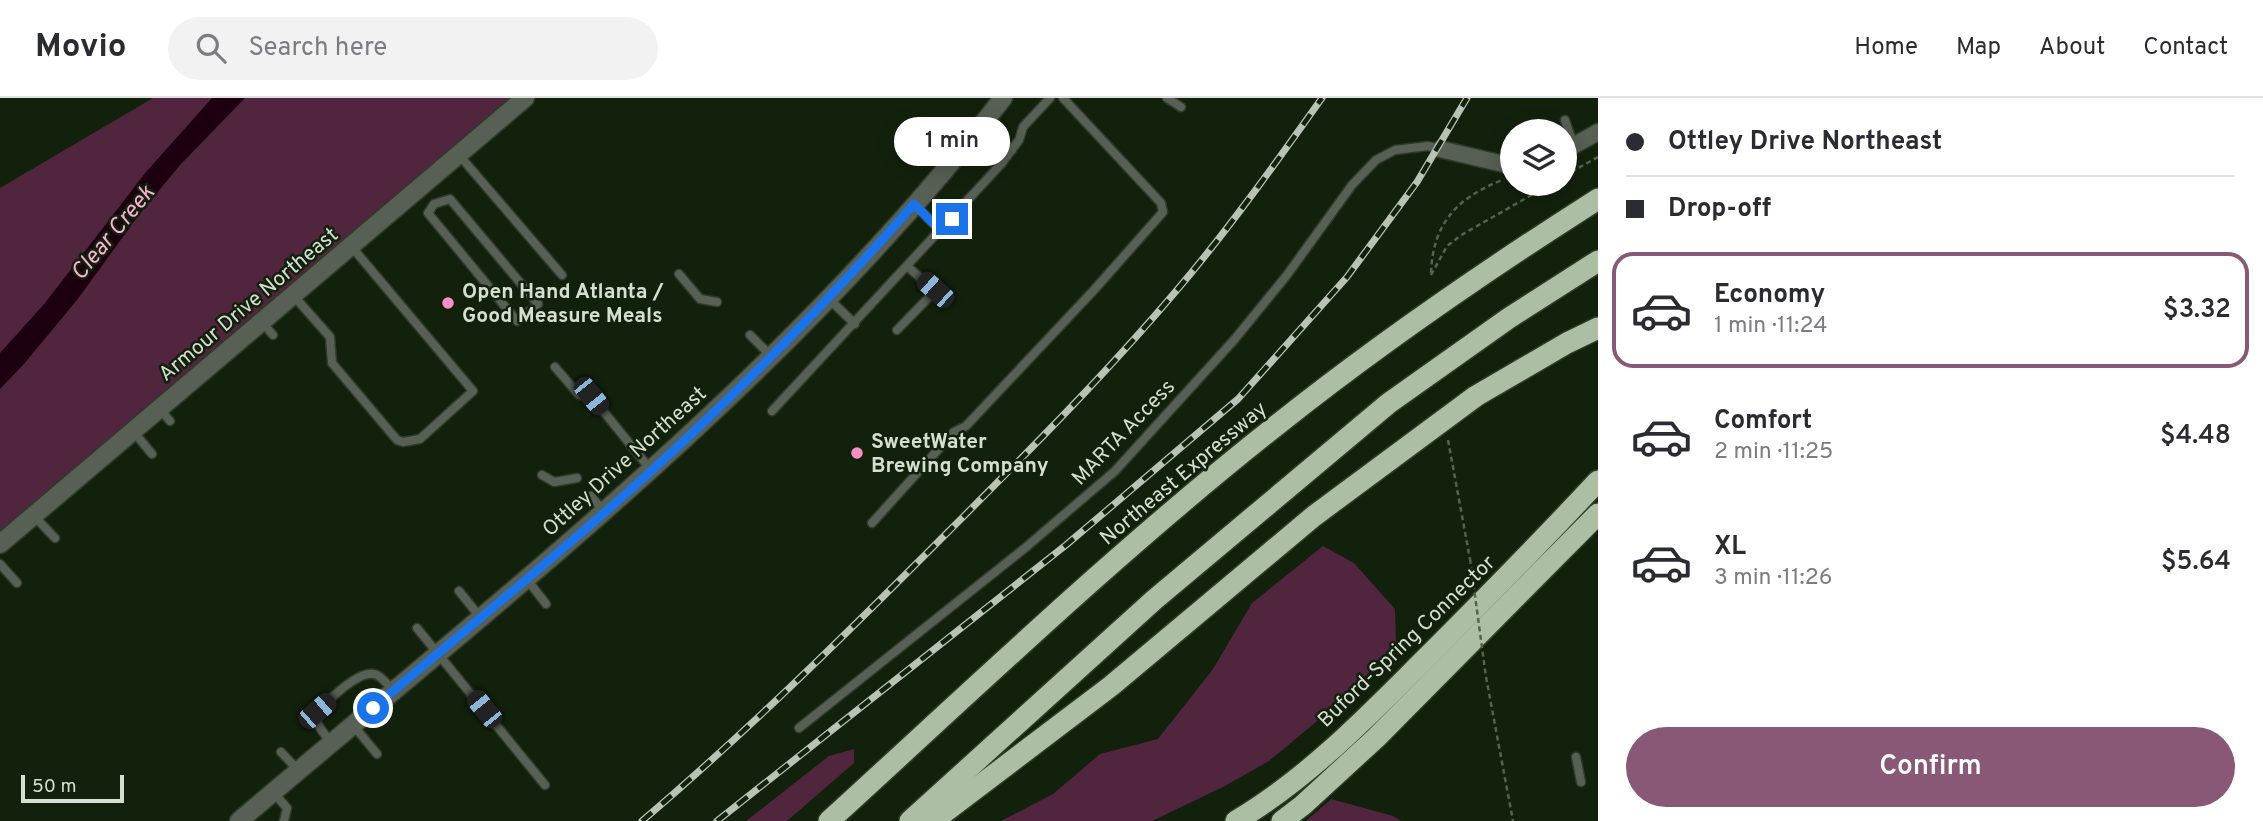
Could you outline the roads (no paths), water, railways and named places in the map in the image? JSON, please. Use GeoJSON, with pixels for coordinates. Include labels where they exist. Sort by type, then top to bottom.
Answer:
{"type":"FeatureCollection","features":[{"type":"Feature","properties":{"kind":"highway","name":"Northeast Expressway"},"geometry":{"type":"LineString","coordinates":[[829,821],[1148,533],[1277,425],[1450,297],[1598,199]]}},
{"type":"Feature","properties":{"kind":"highway"},"geometry":{"type":"LineString","coordinates":[[910,821],[1154,600],[1388,403],[1509,318],[1598,261]]}},
{"type":"Feature","properties":{"kind":"highway"},"geometry":{"type":"LineString","coordinates":[[933,821],[1111,686],[1325,508],[1476,396],[1598,328]]}},
{"type":"Feature","properties":{"kind":"highway","name":"Buford-Spring Connector"},"geometry":{"type":"LineString","coordinates":[[1236,821],[1270,801],[1357,727],[1525,559],[1598,481]]}},
{"type":"Feature","properties":{"kind":"highway"},"geometry":{"type":"LineString","coordinates":[[1282,821],[1376,738],[1598,514]]}},
{"type":"Feature","properties":{"kind":"street","name":"Armour Drive Northeast"},"geometry":{"type":"LineString","coordinates":[[0,544],[133,431],[165,415],[267,328],[293,295],[525,98]]}},
{"type":"Feature","properties":{"kind":"street","name":"Ottley Drive Northeast"},"geometry":{"type":"LineString","coordinates":[[239,821],[604,512],[640,489],[651,471],[829,299],[1003,98]]}},
{"type":"Feature","properties":{"kind":"street"},"geometry":{"type":"LineString","coordinates":[[1577,144],[1598,132]]}},
{"type":"Feature","properties":{"kind":"street"},"geometry":{"type":"LineString","coordinates":[[1440,149],[1500,169]]}},
{"type":"Feature","properties":{"kind":"lane"},"geometry":{"type":"LineString","coordinates":[[772,411],[855,324],[939,229],[952,219],[1012,150],[1023,127],[1050,98]]}},
{"type":"Feature","properties":{"kind":"lane"},"geometry":{"type":"LineString","coordinates":[[872,523],[954,432],[966,426],[1094,290],[1163,212],[1161,203],[1063,98]]}},
{"type":"Feature","properties":{"kind":"lane"},"geometry":{"type":"LineString","coordinates":[[1172,99],[1181,107]]}},
{"type":"Feature","properties":{"kind":"lane"},"geometry":{"type":"LineString","coordinates":[[983,122],[1012,150]]}},
{"type":"Feature","properties":{"kind":"lane","name":"MARTA Access"},"geometry":{"type":"LineString","coordinates":[[799,728],[1024,548],[1115,471],[1234,340],[1287,275],[1352,185],[1376,160],[1395,150],[1428,146],[1440,149]]}},
{"type":"Feature","properties":{"kind":"lane"},"geometry":{"type":"LineString","coordinates":[[459,155],[562,275]]}},
{"type":"Feature","properties":{"kind":"lane"},"geometry":{"type":"LineString","coordinates":[[418,189],[434,204]]}},
{"type":"Feature","properties":{"kind":"lane"},"geometry":{"type":"LineString","coordinates":[[450,199],[538,304],[517,321],[428,213],[434,204],[450,199]]}},
{"type":"Feature","properties":{"kind":"lane"},"geometry":{"type":"LineString","coordinates":[[914,204],[939,229]]}},
{"type":"Feature","properties":{"kind":"lane"},"geometry":{"type":"LineString","coordinates":[[293,295],[330,337],[332,363],[397,440],[420,439],[473,391],[351,246]]}},
{"type":"Feature","properties":{"kind":"lane"},"geometry":{"type":"LineString","coordinates":[[897,330],[935,290],[908,266]]}},
{"type":"Feature","properties":{"kind":"lane"},"geometry":{"type":"LineString","coordinates":[[678,274],[700,299],[717,302]]}},
{"type":"Feature","properties":{"kind":"lane"},"geometry":{"type":"LineString","coordinates":[[829,299],[855,324]]}},
{"type":"Feature","properties":{"kind":"lane"},"geometry":{"type":"LineString","coordinates":[[750,335],[771,356]]}},
{"type":"Feature","properties":{"kind":"lane"},"geometry":{"type":"LineString","coordinates":[[555,367],[579,395],[591,396],[651,471]]}},
{"type":"Feature","properties":{"kind":"lane"},"geometry":{"type":"LineString","coordinates":[[133,431],[152,454]]}},
{"type":"Feature","properties":{"kind":"lane"},"geometry":{"type":"LineString","coordinates":[[542,475],[554,482],[577,478]]}},
{"type":"Feature","properties":{"kind":"lane"},"geometry":{"type":"LineString","coordinates":[[591,496],[604,512]]}},
{"type":"Feature","properties":{"kind":"lane"},"geometry":{"type":"LineString","coordinates":[[34,516],[55,538]]}},
{"type":"Feature","properties":{"kind":"lane"},"geometry":{"type":"LineString","coordinates":[[0,564],[17,583]]}},
{"type":"Feature","properties":{"kind":"lane"},"geometry":{"type":"LineString","coordinates":[[526,578],[546,604]]}},
{"type":"Feature","properties":{"kind":"lane"},"geometry":{"type":"LineString","coordinates":[[459,592],[480,617]]}},
{"type":"Feature","properties":{"kind":"lane"},"geometry":{"type":"LineString","coordinates":[[417,628],[545,785]]}},
{"type":"Feature","properties":{"kind":"lane"},"geometry":{"type":"LineString","coordinates":[[332,743],[319,727],[317,711],[355,679],[366,674],[376,675],[393,691]]}},
{"type":"Feature","properties":{"kind":"lane"},"geometry":{"type":"LineString","coordinates":[[353,725],[377,754]]}},
{"type":"Feature","properties":{"kind":"lane"},"geometry":{"type":"LineString","coordinates":[[282,751],[299,771]]}},
{"type":"Feature","properties":{"kind":"lane"},"geometry":{"type":"LineString","coordinates":[[1576,757],[1581,782]]}},
{"type":"Feature","properties":{"kind":"lane"},"geometry":{"type":"LineString","coordinates":[[273,792],[287,808],[284,821]]}},
{"type":"Feature","properties":{"kind":"water","name":"Clear Creek"},"geometry":{"type":"Polygon","coordinates":[[[212,98],[245,98],[181,164],[141,212],[77,300],[0,389],[0,353],[45,303],[146,172],[212,98]]]}},
{"type":"Feature","properties":{"kind":"railway"},"geometry":{"type":"LineString","coordinates":[[642,821],[825,654],[1098,379],[1209,251],[1322,98]]}},
{"type":"Feature","properties":{"kind":"railway"},"geometry":{"type":"LineString","coordinates":[[717,821],[1066,545],[1238,399],[1347,277],[1417,182],[1467,98]]}},
{"type":"Feature","properties":{"kind":"place","name":"Open Hand Atlanta / Good Measure Meals"},"geometry":{"type":"Point","coordinates":[448,303]}},
{"type":"Feature","properties":{"kind":"place","name":"SweetWater Brewing Company"},"geometry":{"type":"Point","coordinates":[857,453]}}]}
